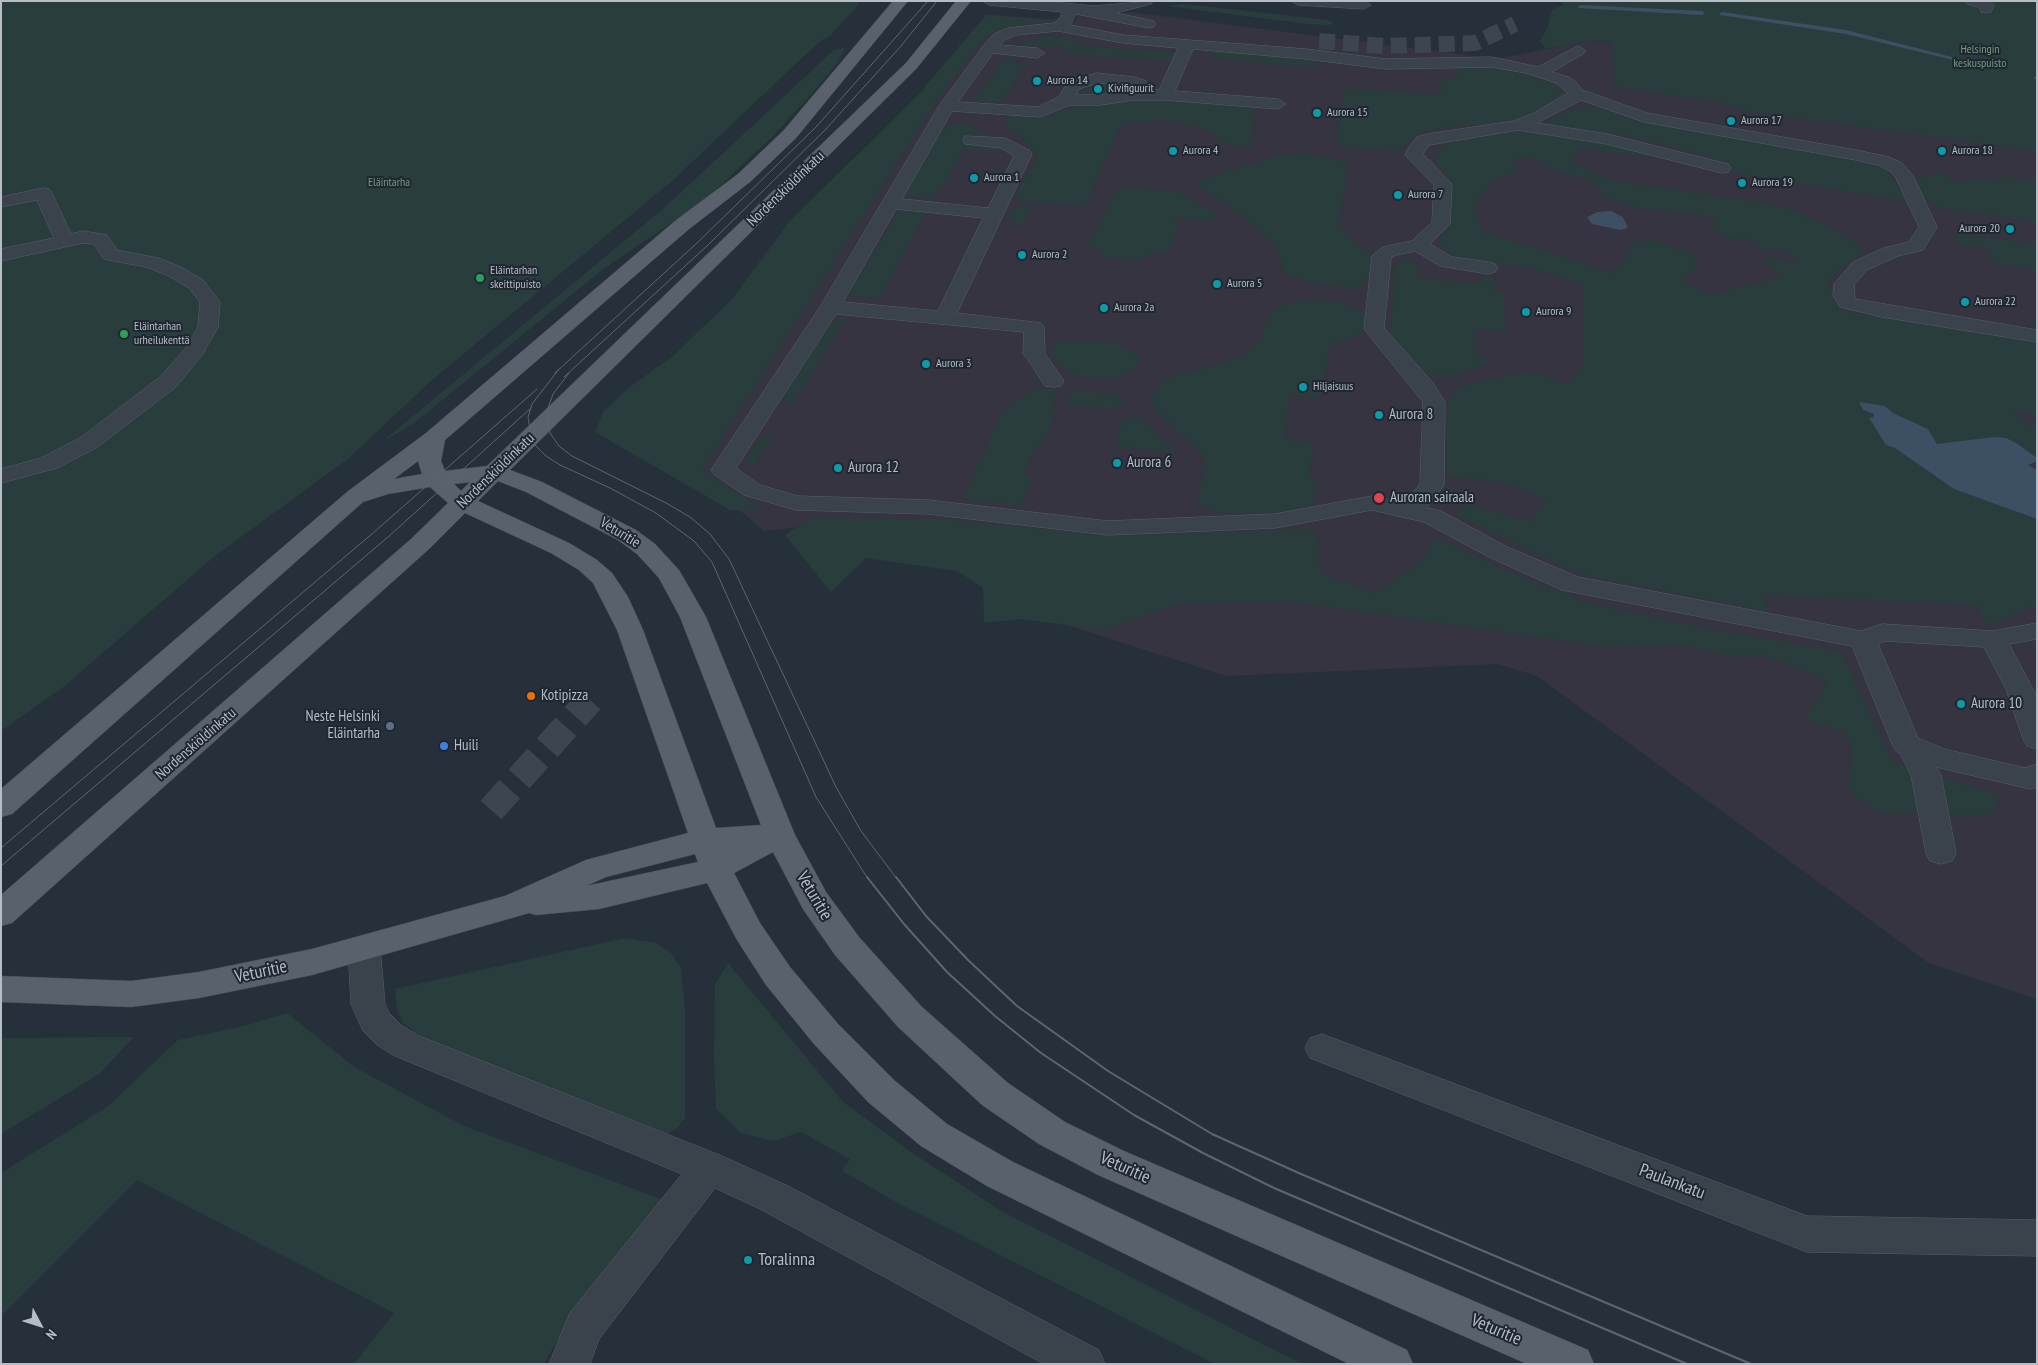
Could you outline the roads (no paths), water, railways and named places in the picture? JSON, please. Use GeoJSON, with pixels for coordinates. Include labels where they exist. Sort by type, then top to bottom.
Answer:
{"type":"FeatureCollection","features":[{"type":"Feature","properties":{"kind":"main road"},"geometry":{"type":"LineString","coordinates":[[1,806],[355,497],[434,438],[682,226],[744,178],[790,134],[901,1]]}},
{"type":"Feature","properties":{"kind":"main road","name":"Nordenskiöldinkatu"},"geometry":{"type":"LineString","coordinates":[[1,914],[396,566],[463,503],[911,66],[964,1]]}},
{"type":"Feature","properties":{"kind":"main road"},"geometry":{"type":"LineString","coordinates":[[434,438],[429,461],[436,479],[463,503],[560,548],[588,565],[603,578],[615,596],[630,630],[711,854],[748,931],[778,976],[826,1034],[880,1090],[934,1135],[1000,1174],[1393,1364]]}},
{"type":"Feature","properties":{"kind":"main road","name":"Veturitie"},"geometry":{"type":"LineString","coordinates":[[355,497],[384,488],[495,472],[542,491],[627,535],[646,548],[670,575],[693,618],[780,835],[814,900],[847,946],[910,1017],[995,1094],[1052,1133],[1120,1167],[1574,1364]]}},
{"type":"Feature","properties":{"kind":"main road","name":"Veturitie"},"geometry":{"type":"LineString","coordinates":[[1,989],[131,994],[199,985],[312,962],[514,906],[599,897],[711,854],[780,835]]}},
{"type":"Feature","properties":{"kind":"street"},"geometry":{"type":"LineString","coordinates":[[989,1],[1070,9],[1119,9],[1146,1]]}},
{"type":"Feature","properties":{"kind":"street"},"geometry":{"type":"LineString","coordinates":[[1298,1],[1364,5]]}},
{"type":"Feature","properties":{"kind":"street"},"geometry":{"type":"LineString","coordinates":[[1972,1],[1987,6],[1986,9]]}},
{"type":"Feature","properties":{"kind":"street"},"geometry":{"type":"LineString","coordinates":[[1070,9],[1137,23],[1165,26]]}},
{"type":"Feature","properties":{"kind":"street"},"geometry":{"type":"LineString","coordinates":[[1058,26],[1067,20],[1070,9]]}},
{"type":"Feature","properties":{"kind":"street"},"geometry":{"type":"LineString","coordinates":[[2037,336],[1882,311],[1847,303],[1844,295],[1844,284],[1860,266],[1891,252],[1916,246],[1925,234],[1928,226],[1904,176],[1896,167],[1884,161],[1644,117],[1576,93],[1570,85],[1562,80],[1540,72],[1492,62],[1449,70],[1306,54],[1122,39],[1058,26],[1012,31],[999,38],[989,48],[947,106],[830,307],[723,470],[752,490],[796,503],[928,507],[1108,528],[1275,521],[1372,503],[1432,516],[1498,552],[1572,584],[1862,640],[1882,632],[1993,639],[2037,632]]}},
{"type":"Feature","properties":{"kind":"street"},"geometry":{"type":"LineString","coordinates":[[1280,37],[1319,41]]}},
{"type":"Feature","properties":{"kind":"street"},"geometry":{"type":"LineString","coordinates":[[1165,95],[1187,45]]}},
{"type":"Feature","properties":{"kind":"street"},"geometry":{"type":"LineString","coordinates":[[989,48],[1037,53]]}},
{"type":"Feature","properties":{"kind":"street"},"geometry":{"type":"LineString","coordinates":[[1540,72],[1578,52]]}},
{"type":"Feature","properties":{"kind":"street"},"geometry":{"type":"LineString","coordinates":[[1066,100],[1073,86],[1096,78],[1128,80],[1140,84],[1134,95]]}},
{"type":"Feature","properties":{"kind":"street"},"geometry":{"type":"LineString","coordinates":[[1411,512],[1432,485],[1434,402],[1425,388],[1374,330],[1382,256],[1390,251],[1418,245],[1440,224],[1443,184],[1414,155],[1417,147],[1433,138],[1518,124],[1571,101],[1576,93]]}},
{"type":"Feature","properties":{"kind":"street"},"geometry":{"type":"LineString","coordinates":[[947,106],[1029,113],[1050,109],[1066,100],[1100,100],[1134,95],[1165,95],[1278,104]]}},
{"type":"Feature","properties":{"kind":"street"},"geometry":{"type":"LineString","coordinates":[[1518,124],[1606,139],[1722,168]]}},
{"type":"Feature","properties":{"kind":"street"},"geometry":{"type":"LineString","coordinates":[[945,318],[1023,154],[1005,143],[971,140]]}},
{"type":"Feature","properties":{"kind":"street"},"geometry":{"type":"LineString","coordinates":[[1,202],[42,193],[65,241]]}},
{"type":"Feature","properties":{"kind":"street"},"geometry":{"type":"LineString","coordinates":[[890,203],[994,214]]}},
{"type":"Feature","properties":{"kind":"street"},"geometry":{"type":"LineString","coordinates":[[1,255],[83,237],[100,239],[111,255],[151,262],[174,271],[196,284],[210,302],[208,327],[195,351],[168,382],[88,443],[49,463],[1,476]]}},
{"type":"Feature","properties":{"kind":"street"},"geometry":{"type":"LineString","coordinates":[[1418,245],[1434,257],[1446,262],[1488,268]]}},
{"type":"Feature","properties":{"kind":"street"},"geometry":{"type":"LineString","coordinates":[[830,307],[1034,327],[1034,354],[1053,381]]}},
{"type":"Feature","properties":{"kind":"street"},"geometry":{"type":"LineString","coordinates":[[1993,639],[2020,689],[2037,739]]}},
{"type":"Feature","properties":{"kind":"street"},"geometry":{"type":"LineString","coordinates":[[1862,640],[1906,744],[1937,758],[2030,779],[2037,774]]}},
{"type":"Feature","properties":{"kind":"street"},"geometry":{"type":"LineString","coordinates":[[1911,746],[1926,775],[1941,853]]}},
{"type":"Feature","properties":{"kind":"street"},"geometry":{"type":"LineString","coordinates":[[364,948],[368,1004],[375,1021],[389,1035],[408,1046],[709,1168],[775,1198],[1085,1364]]}},
{"type":"Feature","properties":{"kind":"street","name":"Paulankatu"},"geometry":{"type":"LineString","coordinates":[[1322,1048],[1808,1234],[2037,1238]]}},
{"type":"Feature","properties":{"kind":"street"},"geometry":{"type":"LineString","coordinates":[[569,1364],[584,1327],[709,1168]]}},
{"type":"Feature","properties":{"kind":"waterway"},"geometry":{"type":"LineString","coordinates":[[1580,7],[1702,13]]}},
{"type":"Feature","properties":{"kind":"waterway"},"geometry":{"type":"LineString","coordinates":[[1722,14],[1846,32],[1961,60]]}},
{"type":"Feature","properties":{"kind":"tunnel"},"geometry":{"type":"LineString","coordinates":[[1319,41],[1384,46],[1475,43],[1515,24]]}},
{"type":"Feature","properties":{"kind":"tunnel"},"geometry":{"type":"LineString","coordinates":[[491,810],[590,700]]}},
{"type":"Feature","properties":{"kind":"tram line"},"geometry":{"type":"LineString","coordinates":[[558,370],[697,243],[816,127],[928,1]]}},
{"type":"Feature","properties":{"kind":"tram line"},"geometry":{"type":"LineString","coordinates":[[564,377],[708,245],[826,129],[901,46],[937,1]]}},
{"type":"Feature","properties":{"kind":"tram line"},"geometry":{"type":"LineString","coordinates":[[531,408],[558,370]]}},
{"type":"Feature","properties":{"kind":"tram line"},"geometry":{"type":"LineString","coordinates":[[555,373],[558,370]]}},
{"type":"Feature","properties":{"kind":"tram line"},"geometry":{"type":"LineString","coordinates":[[569,373],[553,394],[549,405],[547,418],[550,433],[559,446],[572,456],[668,504],[690,517],[710,534],[729,559],[836,787],[861,831],[897,879]]}},
{"type":"Feature","properties":{"kind":"tram line"},"geometry":{"type":"LineString","coordinates":[[1,848],[373,533],[537,389]]}},
{"type":"Feature","properties":{"kind":"tram line"},"geometry":{"type":"LineString","coordinates":[[1,866],[388,537],[531,408]]}},
{"type":"Feature","properties":{"kind":"tram line"},"geometry":{"type":"LineString","coordinates":[[531,408],[528,417],[532,442],[546,456],[560,465],[610,488],[656,513],[694,541],[712,562],[816,797],[868,879]]}},
{"type":"Feature","properties":{"kind":"tram line"},"geometry":{"type":"LineString","coordinates":[[867,877],[904,924],[947,972],[995,1016],[1041,1053],[1134,1115],[1203,1153],[1274,1188],[1687,1364]]}},
{"type":"Feature","properties":{"kind":"tram line"},"geometry":{"type":"LineString","coordinates":[[896,877],[926,916],[968,960],[1017,1006],[1108,1071],[1212,1134],[1301,1174],[1751,1364]]}},
{"type":"Feature","properties":{"kind":"place","name":"Aurora 14"},"geometry":{"type":"Point","coordinates":[1037,81]}},
{"type":"Feature","properties":{"kind":"place","name":"Kivifiguurit"},"geometry":{"type":"Point","coordinates":[1098,89]}},
{"type":"Feature","properties":{"kind":"place","name":"Aurora 15"},"geometry":{"type":"Point","coordinates":[1317,113]}},
{"type":"Feature","properties":{"kind":"place","name":"Aurora 17"},"geometry":{"type":"Point","coordinates":[1731,121]}},
{"type":"Feature","properties":{"kind":"place","name":"Aurora 4"},"geometry":{"type":"Point","coordinates":[1173,151]}},
{"type":"Feature","properties":{"kind":"place","name":"Aurora 18"},"geometry":{"type":"Point","coordinates":[1942,151]}},
{"type":"Feature","properties":{"kind":"place","name":"Aurora 1"},"geometry":{"type":"Point","coordinates":[974,178]}},
{"type":"Feature","properties":{"kind":"place","name":"Aurora 19"},"geometry":{"type":"Point","coordinates":[1742,183]}},
{"type":"Feature","properties":{"kind":"place","name":"Aurora 7"},"geometry":{"type":"Point","coordinates":[1398,195]}},
{"type":"Feature","properties":{"kind":"place","name":"Aurora 20"},"geometry":{"type":"Point","coordinates":[2010,229]}},
{"type":"Feature","properties":{"kind":"place","name":"Aurora 2"},"geometry":{"type":"Point","coordinates":[1022,255]}},
{"type":"Feature","properties":{"kind":"place","name":"Eläintarhan skeittipuisto"},"geometry":{"type":"Point","coordinates":[480,278]}},
{"type":"Feature","properties":{"kind":"place","name":"Aurora 5"},"geometry":{"type":"Point","coordinates":[1217,284]}},
{"type":"Feature","properties":{"kind":"place","name":"Aurora 22"},"geometry":{"type":"Point","coordinates":[1965,302]}},
{"type":"Feature","properties":{"kind":"place","name":"Aurora 2a"},"geometry":{"type":"Point","coordinates":[1104,308]}},
{"type":"Feature","properties":{"kind":"place","name":"Aurora 9"},"geometry":{"type":"Point","coordinates":[1526,312]}},
{"type":"Feature","properties":{"kind":"place","name":"Eläintarhan urheilukenttä"},"geometry":{"type":"Point","coordinates":[124,334]}},
{"type":"Feature","properties":{"kind":"place","name":"Aurora 3"},"geometry":{"type":"Point","coordinates":[926,364]}},
{"type":"Feature","properties":{"kind":"place","name":"Hiljaisuus"},"geometry":{"type":"Point","coordinates":[1303,387]}},
{"type":"Feature","properties":{"kind":"place","name":"Aurora 8"},"geometry":{"type":"Point","coordinates":[1379,415]}},
{"type":"Feature","properties":{"kind":"place","name":"Aurora 6"},"geometry":{"type":"Point","coordinates":[1117,463]}},
{"type":"Feature","properties":{"kind":"place","name":"Aurora 12"},"geometry":{"type":"Point","coordinates":[838,468]}},
{"type":"Feature","properties":{"kind":"place","name":"Auroran sairaala"},"geometry":{"type":"Point","coordinates":[1379,498]}},
{"type":"Feature","properties":{"kind":"place","name":"Kotipizza"},"geometry":{"type":"Point","coordinates":[531,696]}},
{"type":"Feature","properties":{"kind":"place","name":"Aurora 10"},"geometry":{"type":"Point","coordinates":[1961,704]}},
{"type":"Feature","properties":{"kind":"place","name":"Neste Helsinki Eläintarha"},"geometry":{"type":"Point","coordinates":[390,726]}},
{"type":"Feature","properties":{"kind":"place","name":"Huili"},"geometry":{"type":"Point","coordinates":[444,746]}},
{"type":"Feature","properties":{"kind":"place","name":"Toralinna"},"geometry":{"type":"Point","coordinates":[748,1260]}},
{"type":"Feature","properties":{"kind":"park label","name":"Helsingin keskuspuisto"},"geometry":{"type":"Point","coordinates":[1980,57]}},
{"type":"Feature","properties":{"kind":"park label","name":"Eläintarha"},"geometry":{"type":"Point","coordinates":[389,183]}}]}
